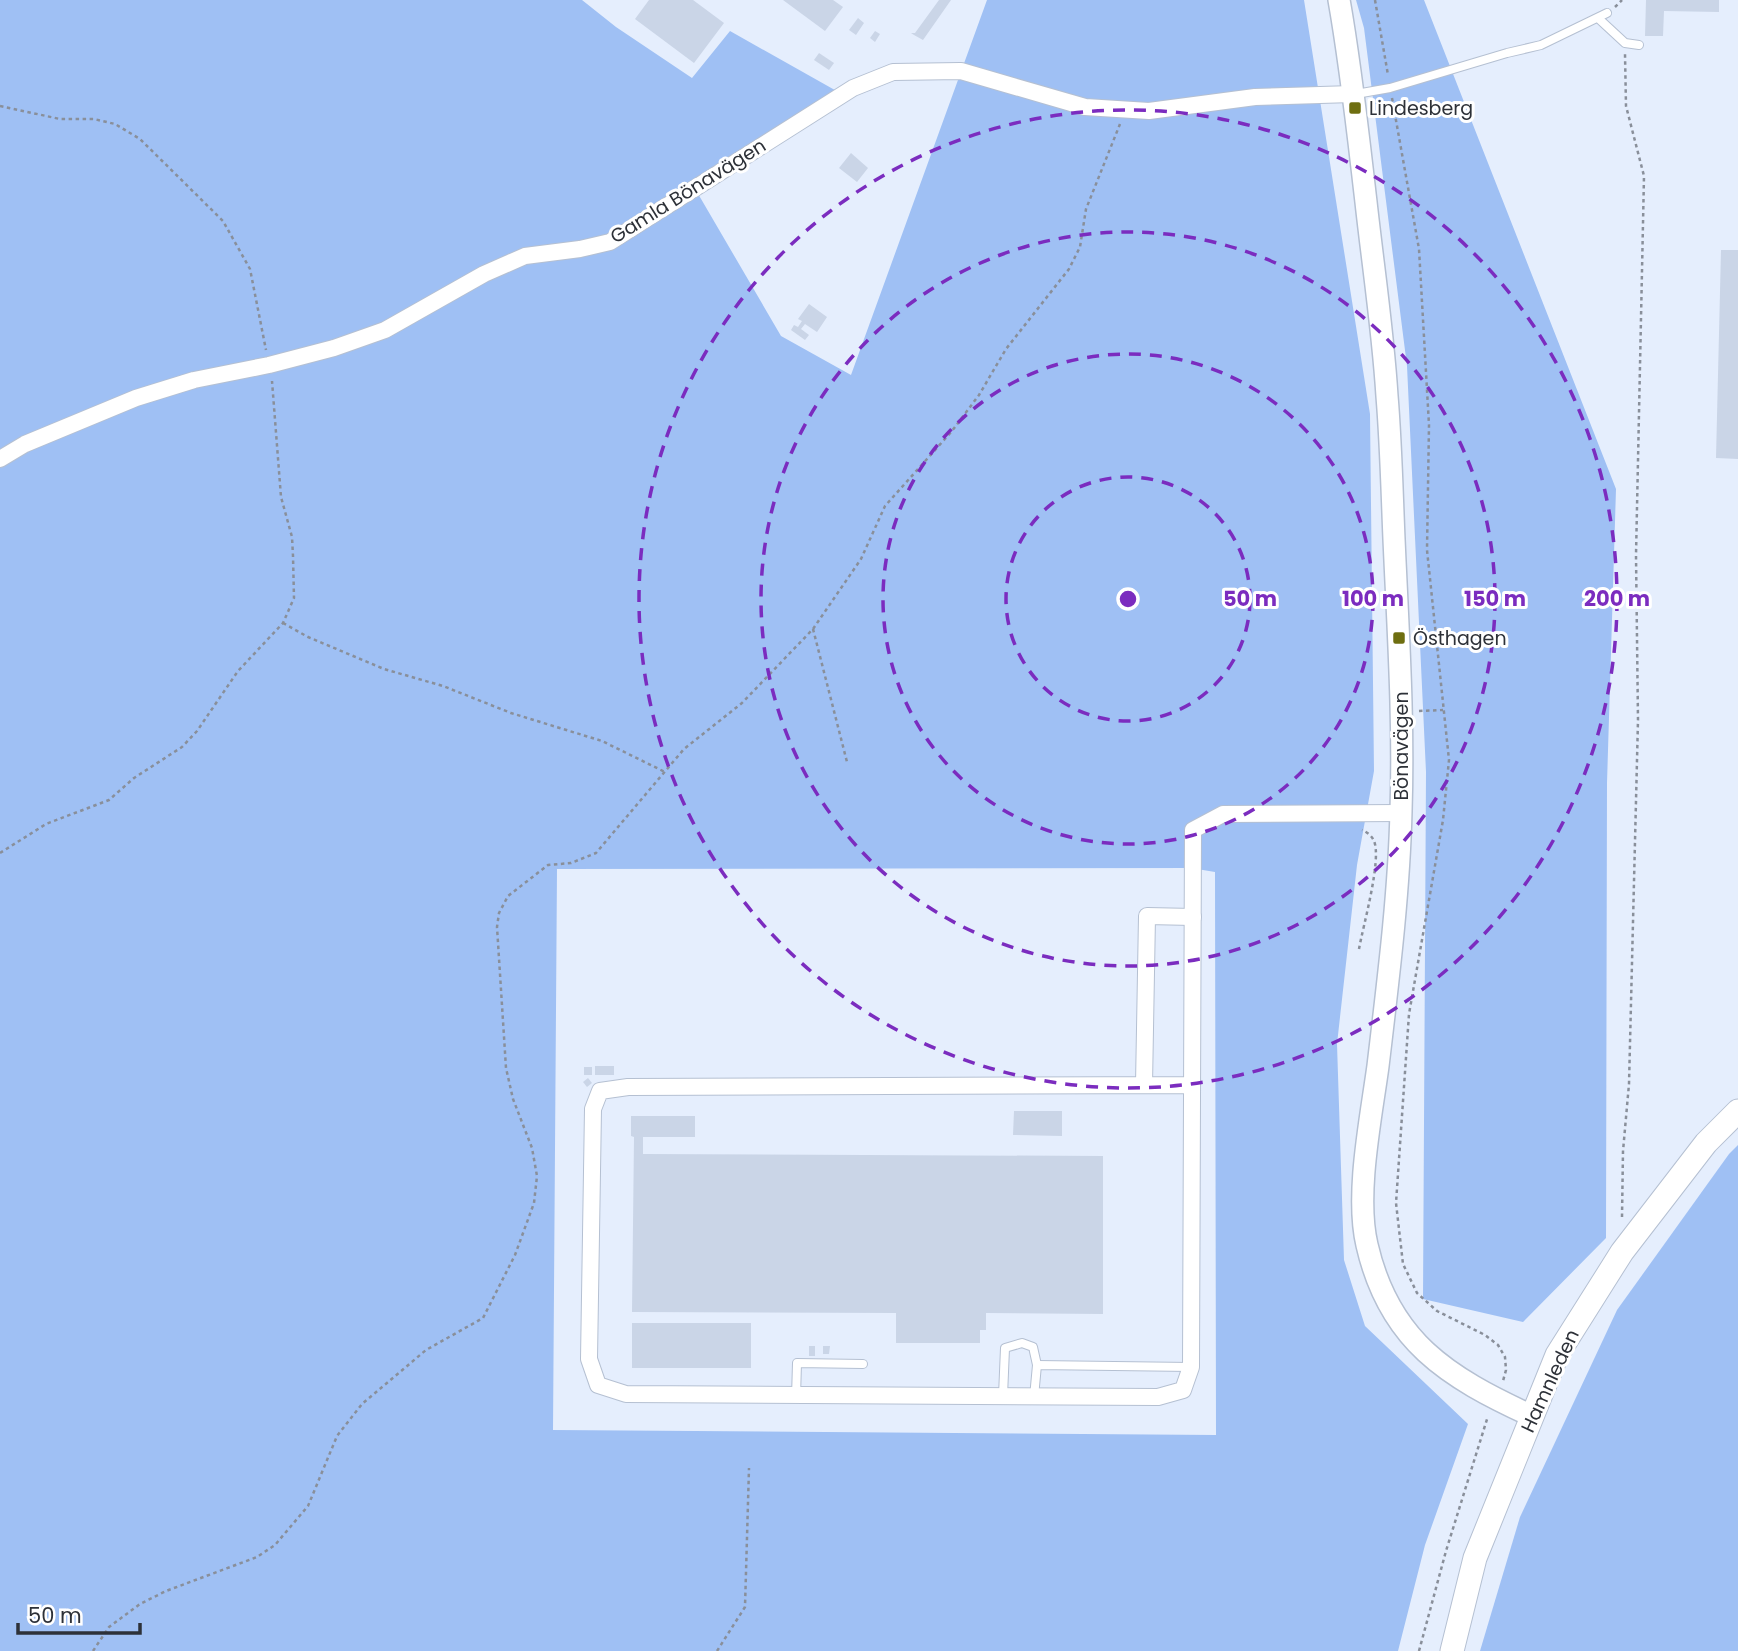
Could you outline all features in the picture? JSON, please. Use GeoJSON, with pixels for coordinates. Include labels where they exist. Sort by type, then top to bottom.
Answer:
{"type":"FeatureCollection","features":[{"type":"Feature","properties":{"kind":"main road","name":"Hamnleden"},"geometry":{"type":"LineString","coordinates":[[1452,1651],[1475,1558],[1558,1355],[1622,1252],[1706,1143],[1738,1111]]}},
{"type":"Feature","properties":{"kind":"street","name":"Bönavägen"},"geometry":{"type":"LineString","coordinates":[[1339,0],[1353,94],[1387,394],[1402,711],[1401,813],[1386,998],[1362,1197],[1366,1241],[1379,1287],[1395,1318],[1413,1341],[1496,1399],[1532,1416]]}},
{"type":"Feature","properties":{"kind":"street","name":"Gamla Bönavägen"},"geometry":{"type":"LineString","coordinates":[[0,459],[25,444],[136,398],[194,380],[334,348],[385,330],[484,274],[525,256],[610,242],[853,88],[893,72],[961,71],[1085,107],[1124,110],[1149,111],[1255,97],[1353,94]]}},
{"type":"Feature","properties":{"kind":"street"},"geometry":{"type":"LineString","coordinates":[[1192,1085],[628,1087],[600,1091],[593,1109],[589,1359],[598,1385],[626,1394],[796,1397],[1158,1397],[1183,1390],[1191,1367],[1193,830],[1223,814],[1401,813]]}},
{"type":"Feature","properties":{"kind":"street"},"geometry":{"type":"LineString","coordinates":[[1144,1085],[1147,916],[1193,917]]}},
{"type":"Feature","properties":{"kind":"lane"},"geometry":{"type":"LineString","coordinates":[[1353,94],[1390,88],[1507,52],[1541,45],[1607,13]]}},
{"type":"Feature","properties":{"kind":"lane"},"geometry":{"type":"LineString","coordinates":[[1598,18],[1625,43],[1639,45]]}},
{"type":"Feature","properties":{"kind":"lane"},"geometry":{"type":"LineString","coordinates":[[1003,1396],[1005,1348],[1022,1343],[1032,1347],[1037,1365],[1034,1397]]}},
{"type":"Feature","properties":{"kind":"lane"},"geometry":{"type":"LineString","coordinates":[[796,1397],[797,1363],[863,1364]]}},
{"type":"Feature","properties":{"kind":"lane"},"geometry":{"type":"LineString","coordinates":[[1037,1365],[1191,1367]]}},
{"type":"Feature","properties":{"kind":"path"},"geometry":{"type":"LineString","coordinates":[[1375,0],[1419,249],[1429,425],[1427,550],[1449,760],[1443,820],[1409,1014],[1396,1203],[1404,1264],[1416,1293],[1437,1311],[1485,1335],[1498,1345],[1505,1357],[1506,1370],[1486,1422],[1454,1525],[1419,1651]]}},
{"type":"Feature","properties":{"kind":"path"},"geometry":{"type":"LineString","coordinates":[[1622,1252],[1638,720],[1636,555],[1644,176],[1626,106],[1625,43]]}},
{"type":"Feature","properties":{"kind":"path"},"geometry":{"type":"LineString","coordinates":[[0,106],[60,119],[94,119],[115,124],[140,139],[223,221],[250,269],[269,365],[274,393],[281,497],[292,537],[294,598],[283,622],[238,671],[198,732],[182,747],[134,778],[109,800],[46,824],[0,853]]}},
{"type":"Feature","properties":{"kind":"path"},"geometry":{"type":"LineString","coordinates":[[93,1651],[109,1627],[140,1604],[166,1591],[257,1557],[275,1545],[308,1506],[337,1436],[362,1404],[426,1350],[483,1318],[515,1255],[534,1203],[537,1176],[532,1148],[513,1098],[506,1068],[497,927],[499,913],[508,896],[548,865],[571,863],[596,853],[684,749],[743,703],[813,629],[861,559],[885,506],[952,431],[979,395],[1006,349],[1069,268],[1080,247],[1086,209],[1117,135],[1124,110]]}},
{"type":"Feature","properties":{"kind":"path"},"geometry":{"type":"LineString","coordinates":[[283,622],[308,637],[384,669],[443,686],[511,713],[602,741],[665,772]]}},
{"type":"Feature","properties":{"kind":"path"},"geometry":{"type":"LineString","coordinates":[[813,629],[847,762]]}},
{"type":"Feature","properties":{"kind":"path"},"geometry":{"type":"LineString","coordinates":[[1354,827],[1367,832],[1374,841],[1376,865],[1359,949]]}},
{"type":"Feature","properties":{"kind":"path"},"geometry":{"type":"LineString","coordinates":[[717,1651],[745,1607],[749,1468]]}},
{"type":"Feature","properties":{"kind":"shaded area"},"geometry":{"type":"Polygon","coordinates":[[[0,0],[582,0],[616,27],[692,78],[730,31],[849,98],[697,192],[781,336],[851,375],[987,0],[1304,0],[1370,414],[1374,771],[1357,865],[1337,1044],[1344,1260],[1365,1326],[1468,1424],[1425,1545],[1398,1651],[0,1651],[0,0]],[[1191,868],[557,869],[553,1430],[1216,1435],[1215,872],[1191,868]]]}},
{"type":"Feature","properties":{"kind":"shaded area"},"geometry":{"type":"Polygon","coordinates":[[[1356,0],[1424,0],[1616,489],[1607,783],[1606,1238],[1523,1322],[1423,1299],[1426,772],[1407,366],[1364,28],[1356,0]]]}},
{"type":"Feature","properties":{"kind":"shaded area"},"geometry":{"type":"Polygon","coordinates":[[[1738,1145],[1738,1651],[1480,1651],[1520,1517],[1617,1310],[1738,1145]]]}},
{"type":"Feature","properties":{"kind":"building"},"geometry":{"type":"Polygon","coordinates":[[[649,0],[693,0],[724,23],[694,63],[635,19],[649,0]]]}},
{"type":"Feature","properties":{"kind":"building"},"geometry":{"type":"Polygon","coordinates":[[[783,0],[833,0],[843,7],[825,31],[783,0]]]}},
{"type":"Feature","properties":{"kind":"building"},"geometry":{"type":"Polygon","coordinates":[[[939,0],[951,0],[923,40],[911,33],[915,33],[939,0]]]}},
{"type":"Feature","properties":{"kind":"building"},"geometry":{"type":"Polygon","coordinates":[[[1646,0],[1719,0],[1719,12],[1664,11],[1663,36],[1645,36],[1646,0]]]}},
{"type":"Feature","properties":{"kind":"building"},"geometry":{"type":"Polygon","coordinates":[[[858,18],[864,23],[856,35],[849,30],[858,18]]]}},
{"type":"Feature","properties":{"kind":"building"},"geometry":{"type":"Polygon","coordinates":[[[875,31],[880,34],[875,42],[870,38],[875,31]]]}},
{"type":"Feature","properties":{"kind":"building"},"geometry":{"type":"Polygon","coordinates":[[[819,53],[834,63],[829,70],[814,60],[819,53]]]}},
{"type":"Feature","properties":{"kind":"building"},"geometry":{"type":"Polygon","coordinates":[[[851,153],[868,168],[857,182],[839,168],[851,153]]]}},
{"type":"Feature","properties":{"kind":"building"},"geometry":{"type":"Polygon","coordinates":[[[1721,250],[1738,250],[1738,459],[1716,458],[1721,250]]]}},
{"type":"Feature","properties":{"kind":"building"},"geometry":{"type":"Polygon","coordinates":[[[809,304],[827,317],[817,332],[805,324],[801,329],[809,335],[805,340],[791,330],[794,325],[798,327],[802,321],[798,319],[809,304]]]}},
{"type":"Feature","properties":{"kind":"building"},"geometry":{"type":"Polygon","coordinates":[[[595,1066],[614,1066],[614,1075],[595,1075],[595,1066]]]}},
{"type":"Feature","properties":{"kind":"building"},"geometry":{"type":"Polygon","coordinates":[[[584,1067],[592,1067],[592,1075],[584,1075],[584,1067]]]}},
{"type":"Feature","properties":{"kind":"building"},"geometry":{"type":"Polygon","coordinates":[[[588,1078],[592,1083],[587,1087],[583,1082],[588,1078]]]}},
{"type":"Feature","properties":{"kind":"building"},"geometry":{"type":"Polygon","coordinates":[[[1014,1111],[1062,1111],[1062,1136],[1013,1135],[1014,1111]]]}},
{"type":"Feature","properties":{"kind":"building"},"geometry":{"type":"Polygon","coordinates":[[[631,1116],[695,1116],[695,1137],[643,1137],[643,1154],[1103,1156],[1103,1314],[986,1313],[986,1330],[980,1330],[980,1343],[896,1343],[896,1313],[632,1312],[634,1137],[631,1136],[631,1116]]]}},
{"type":"Feature","properties":{"kind":"building"},"geometry":{"type":"Polygon","coordinates":[[[632,1323],[751,1323],[751,1368],[632,1368],[632,1323]]]}},
{"type":"Feature","properties":{"kind":"building"},"geometry":{"type":"Polygon","coordinates":[[[809,1346],[815,1346],[815,1356],[809,1356],[809,1346]]]}},
{"type":"Feature","properties":{"kind":"building"},"geometry":{"type":"Polygon","coordinates":[[[823,1346],[830,1346],[829,1354],[823,1354],[823,1346]]]}},
{"type":"Feature","properties":{"kind":"place","name":"Lindesberg"},"geometry":{"type":"Point","coordinates":[1355,108]}},
{"type":"Feature","properties":{"kind":"place","name":"Östhagen"},"geometry":{"type":"Point","coordinates":[1399,638]}}]}
